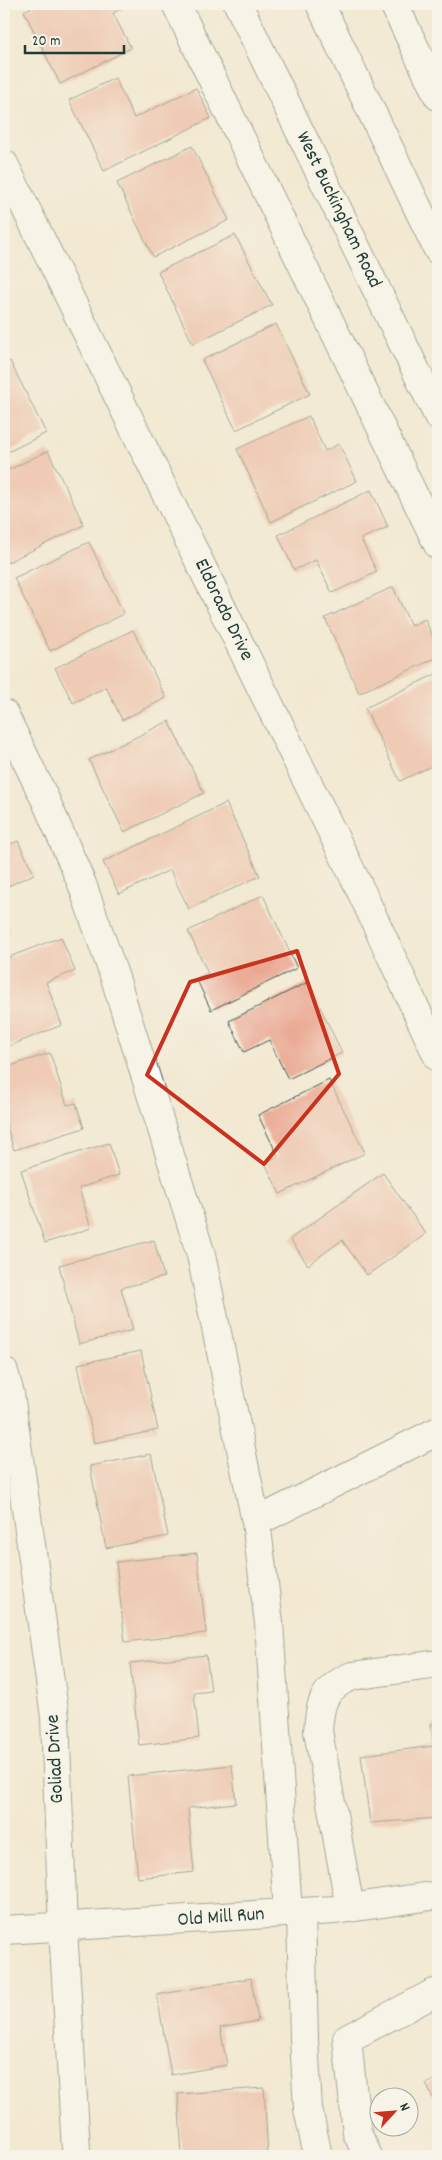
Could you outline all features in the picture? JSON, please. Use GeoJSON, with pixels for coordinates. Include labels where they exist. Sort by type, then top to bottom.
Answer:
{"type":"FeatureCollection","features":[{"type":"Feature","properties":{"kind":"street"},"geometry":{"type":"LineString","coordinates":[[176,4],[438,545]]}},
{"type":"Feature","properties":{"kind":"street","name":"West Buckingham Road"},"geometry":{"type":"LineString","coordinates":[[238,4],[438,416]]}},
{"type":"Feature","properties":{"kind":"street"},"geometry":{"type":"LineString","coordinates":[[320,4],[438,250]]}},
{"type":"Feature","properties":{"kind":"street"},"geometry":{"type":"LineString","coordinates":[[394,4],[438,96]]}},
{"type":"Feature","properties":{"kind":"street","name":"Eldorado Drive"},"geometry":{"type":"LineString","coordinates":[[4,164],[361,891],[438,1057]]}},
{"type":"Feature","properties":{"kind":"street"},"geometry":{"type":"LineString","coordinates":[[4,714],[45,799],[82,884],[144,1069],[201,1255],[256,1522],[269,1623],[295,1913],[308,2109],[318,2156]]}},
{"type":"Feature","properties":{"kind":"street","name":"Goliad Drive"},"geometry":{"type":"LineString","coordinates":[[4,1372],[10,1394],[55,1717],[63,1928],[76,2150]]}},
{"type":"Feature","properties":{"kind":"street"},"geometry":{"type":"LineString","coordinates":[[256,1522],[438,1431]]}},
{"type":"Feature","properties":{"kind":"street"},"geometry":{"type":"LineString","coordinates":[[350,1908],[318,1731],[320,1706],[340,1681],[352,1676],[438,1664]]}},
{"type":"Feature","properties":{"kind":"street","name":"Old Mill Run"},"geometry":{"type":"LineString","coordinates":[[4,1930],[295,1913],[350,1908],[438,1895]]}},
{"type":"Feature","properties":{"kind":"street"},"geometry":{"type":"LineString","coordinates":[[368,2156],[357,2134],[347,2039],[434,1993],[438,1993]]}},
{"type":"Feature","properties":{"kind":"highlighted area"},"geometry":{"type":"Polygon","coordinates":[[[297,951],[339,1074],[264,1164],[147,1075],[190,982],[297,951]]]}},
{"type":"Feature","properties":{"kind":"building"},"geometry":{"type":"Polygon","coordinates":[[[38,4],[125,4],[126,6],[113,13],[131,48],[60,84],[24,11],[38,4]]]}},
{"type":"Feature","properties":{"kind":"building"},"geometry":{"type":"Polygon","coordinates":[[[115,78],[134,118],[196,88],[211,118],[104,171],[69,100],[115,78]]]}},
{"type":"Feature","properties":{"kind":"building"},"geometry":{"type":"Polygon","coordinates":[[[192,146],[229,220],[153,257],[117,183],[192,146]]]}},
{"type":"Feature","properties":{"kind":"building"},"geometry":{"type":"Polygon","coordinates":[[[235,235],[272,305],[193,344],[158,272],[235,235]]]}},
{"type":"Feature","properties":{"kind":"building"},"geometry":{"type":"Polygon","coordinates":[[[276,324],[310,394],[236,430],[202,360],[276,324]]]}},
{"type":"Feature","properties":{"kind":"building"},"geometry":{"type":"Polygon","coordinates":[[[10,361],[46,433],[4,454],[4,364],[10,361]]]}},
{"type":"Feature","properties":{"kind":"building"},"geometry":{"type":"Polygon","coordinates":[[[309,416],[325,451],[339,444],[357,481],[271,522],[237,449],[309,416]]]}},
{"type":"Feature","properties":{"kind":"building"},"geometry":{"type":"Polygon","coordinates":[[[48,451],[84,525],[4,564],[4,472],[48,451]]]}},
{"type":"Feature","properties":{"kind":"building"},"geometry":{"type":"Polygon","coordinates":[[[371,490],[388,527],[361,539],[377,572],[332,593],[316,560],[294,570],[278,535],[371,490]]]}},
{"type":"Feature","properties":{"kind":"building"},"geometry":{"type":"Polygon","coordinates":[[[89,542],[124,614],[50,651],[14,578],[89,542]]]}},
{"type":"Feature","properties":{"kind":"building"},"geometry":{"type":"Polygon","coordinates":[[[393,587],[411,626],[425,619],[438,649],[438,657],[359,693],[325,618],[393,587]]]}},
{"type":"Feature","properties":{"kind":"building"},"geometry":{"type":"Polygon","coordinates":[[[133,630],[166,698],[122,720],[106,687],[73,703],[55,668],[133,630]]]}},
{"type":"Feature","properties":{"kind":"building"},"geometry":{"type":"Polygon","coordinates":[[[438,673],[438,763],[400,781],[365,708],[438,673]]]}},
{"type":"Feature","properties":{"kind":"building"},"geometry":{"type":"Polygon","coordinates":[[[169,721],[204,793],[124,832],[89,760],[169,721]]]}},
{"type":"Feature","properties":{"kind":"building"},"geometry":{"type":"Polygon","coordinates":[[[226,803],[260,876],[189,909],[170,870],[119,894],[103,862],[226,803]]]}},
{"type":"Feature","properties":{"kind":"building"},"geometry":{"type":"Polygon","coordinates":[[[18,841],[34,874],[4,888],[4,847],[18,841]]]}},
{"type":"Feature","properties":{"kind":"building"},"geometry":{"type":"Polygon","coordinates":[[[263,895],[297,968],[211,1010],[196,978],[208,973],[188,931],[263,895]]]}},
{"type":"Feature","properties":{"kind":"building"},"geometry":{"type":"Polygon","coordinates":[[[4,919],[10,931],[4,934],[4,919]]]}},
{"type":"Feature","properties":{"kind":"building"},"geometry":{"type":"Polygon","coordinates":[[[61,937],[75,971],[46,982],[62,1025],[4,1048],[4,959],[61,937]]]}},
{"type":"Feature","properties":{"kind":"building"},"geometry":{"type":"Polygon","coordinates":[[[308,982],[342,1053],[288,1079],[269,1040],[244,1052],[229,1021],[308,982]]]}},
{"type":"Feature","properties":{"kind":"building"},"geometry":{"type":"Polygon","coordinates":[[[50,1053],[67,1105],[76,1103],[84,1128],[14,1150],[4,1118],[4,1068],[50,1053]]]}},
{"type":"Feature","properties":{"kind":"building"},"geometry":{"type":"Polygon","coordinates":[[[329,1080],[365,1153],[280,1194],[265,1163],[278,1156],[258,1115],[329,1080]]]}},
{"type":"Feature","properties":{"kind":"building"},"geometry":{"type":"Polygon","coordinates":[[[109,1143],[119,1175],[79,1188],[91,1228],[45,1243],[21,1170],[109,1143]]]}},
{"type":"Feature","properties":{"kind":"building"},"geometry":{"type":"Polygon","coordinates":[[[383,1173],[426,1234],[367,1275],[342,1240],[308,1265],[290,1239],[383,1173]]]}},
{"type":"Feature","properties":{"kind":"building"},"geometry":{"type":"Polygon","coordinates":[[[154,1240],[164,1277],[121,1288],[133,1330],[79,1344],[59,1265],[154,1240]]]}},
{"type":"Feature","properties":{"kind":"building"},"geometry":{"type":"Polygon","coordinates":[[[141,1351],[158,1430],[94,1443],[78,1364],[141,1351]]]}},
{"type":"Feature","properties":{"kind":"building"},"geometry":{"type":"Polygon","coordinates":[[[151,1454],[168,1536],[106,1548],[90,1466],[151,1454]]]}},
{"type":"Feature","properties":{"kind":"building"},"geometry":{"type":"Polygon","coordinates":[[[197,1553],[206,1633],[125,1642],[116,1562],[197,1553]]]}},
{"type":"Feature","properties":{"kind":"building"},"geometry":{"type":"Polygon","coordinates":[[[206,1655],[211,1691],[194,1693],[199,1738],[139,1745],[130,1663],[206,1655]]]}},
{"type":"Feature","properties":{"kind":"building"},"geometry":{"type":"Polygon","coordinates":[[[438,1723],[438,1818],[370,1823],[361,1755],[434,1746],[431,1724],[438,1723]]]}},
{"type":"Feature","properties":{"kind":"building"},"geometry":{"type":"Polygon","coordinates":[[[232,1765],[236,1803],[188,1808],[194,1872],[138,1878],[128,1776],[232,1765]]]}},
{"type":"Feature","properties":{"kind":"building"},"geometry":{"type":"Polygon","coordinates":[[[251,1978],[258,2021],[220,2028],[227,2065],[171,2075],[157,1995],[251,1978]]]}},
{"type":"Feature","properties":{"kind":"building"},"geometry":{"type":"Polygon","coordinates":[[[438,2078],[438,2108],[426,2084],[438,2078]]]}},
{"type":"Feature","properties":{"kind":"building"},"geometry":{"type":"Polygon","coordinates":[[[264,2088],[268,2156],[182,2156],[178,2094],[264,2088]]]}}]}
